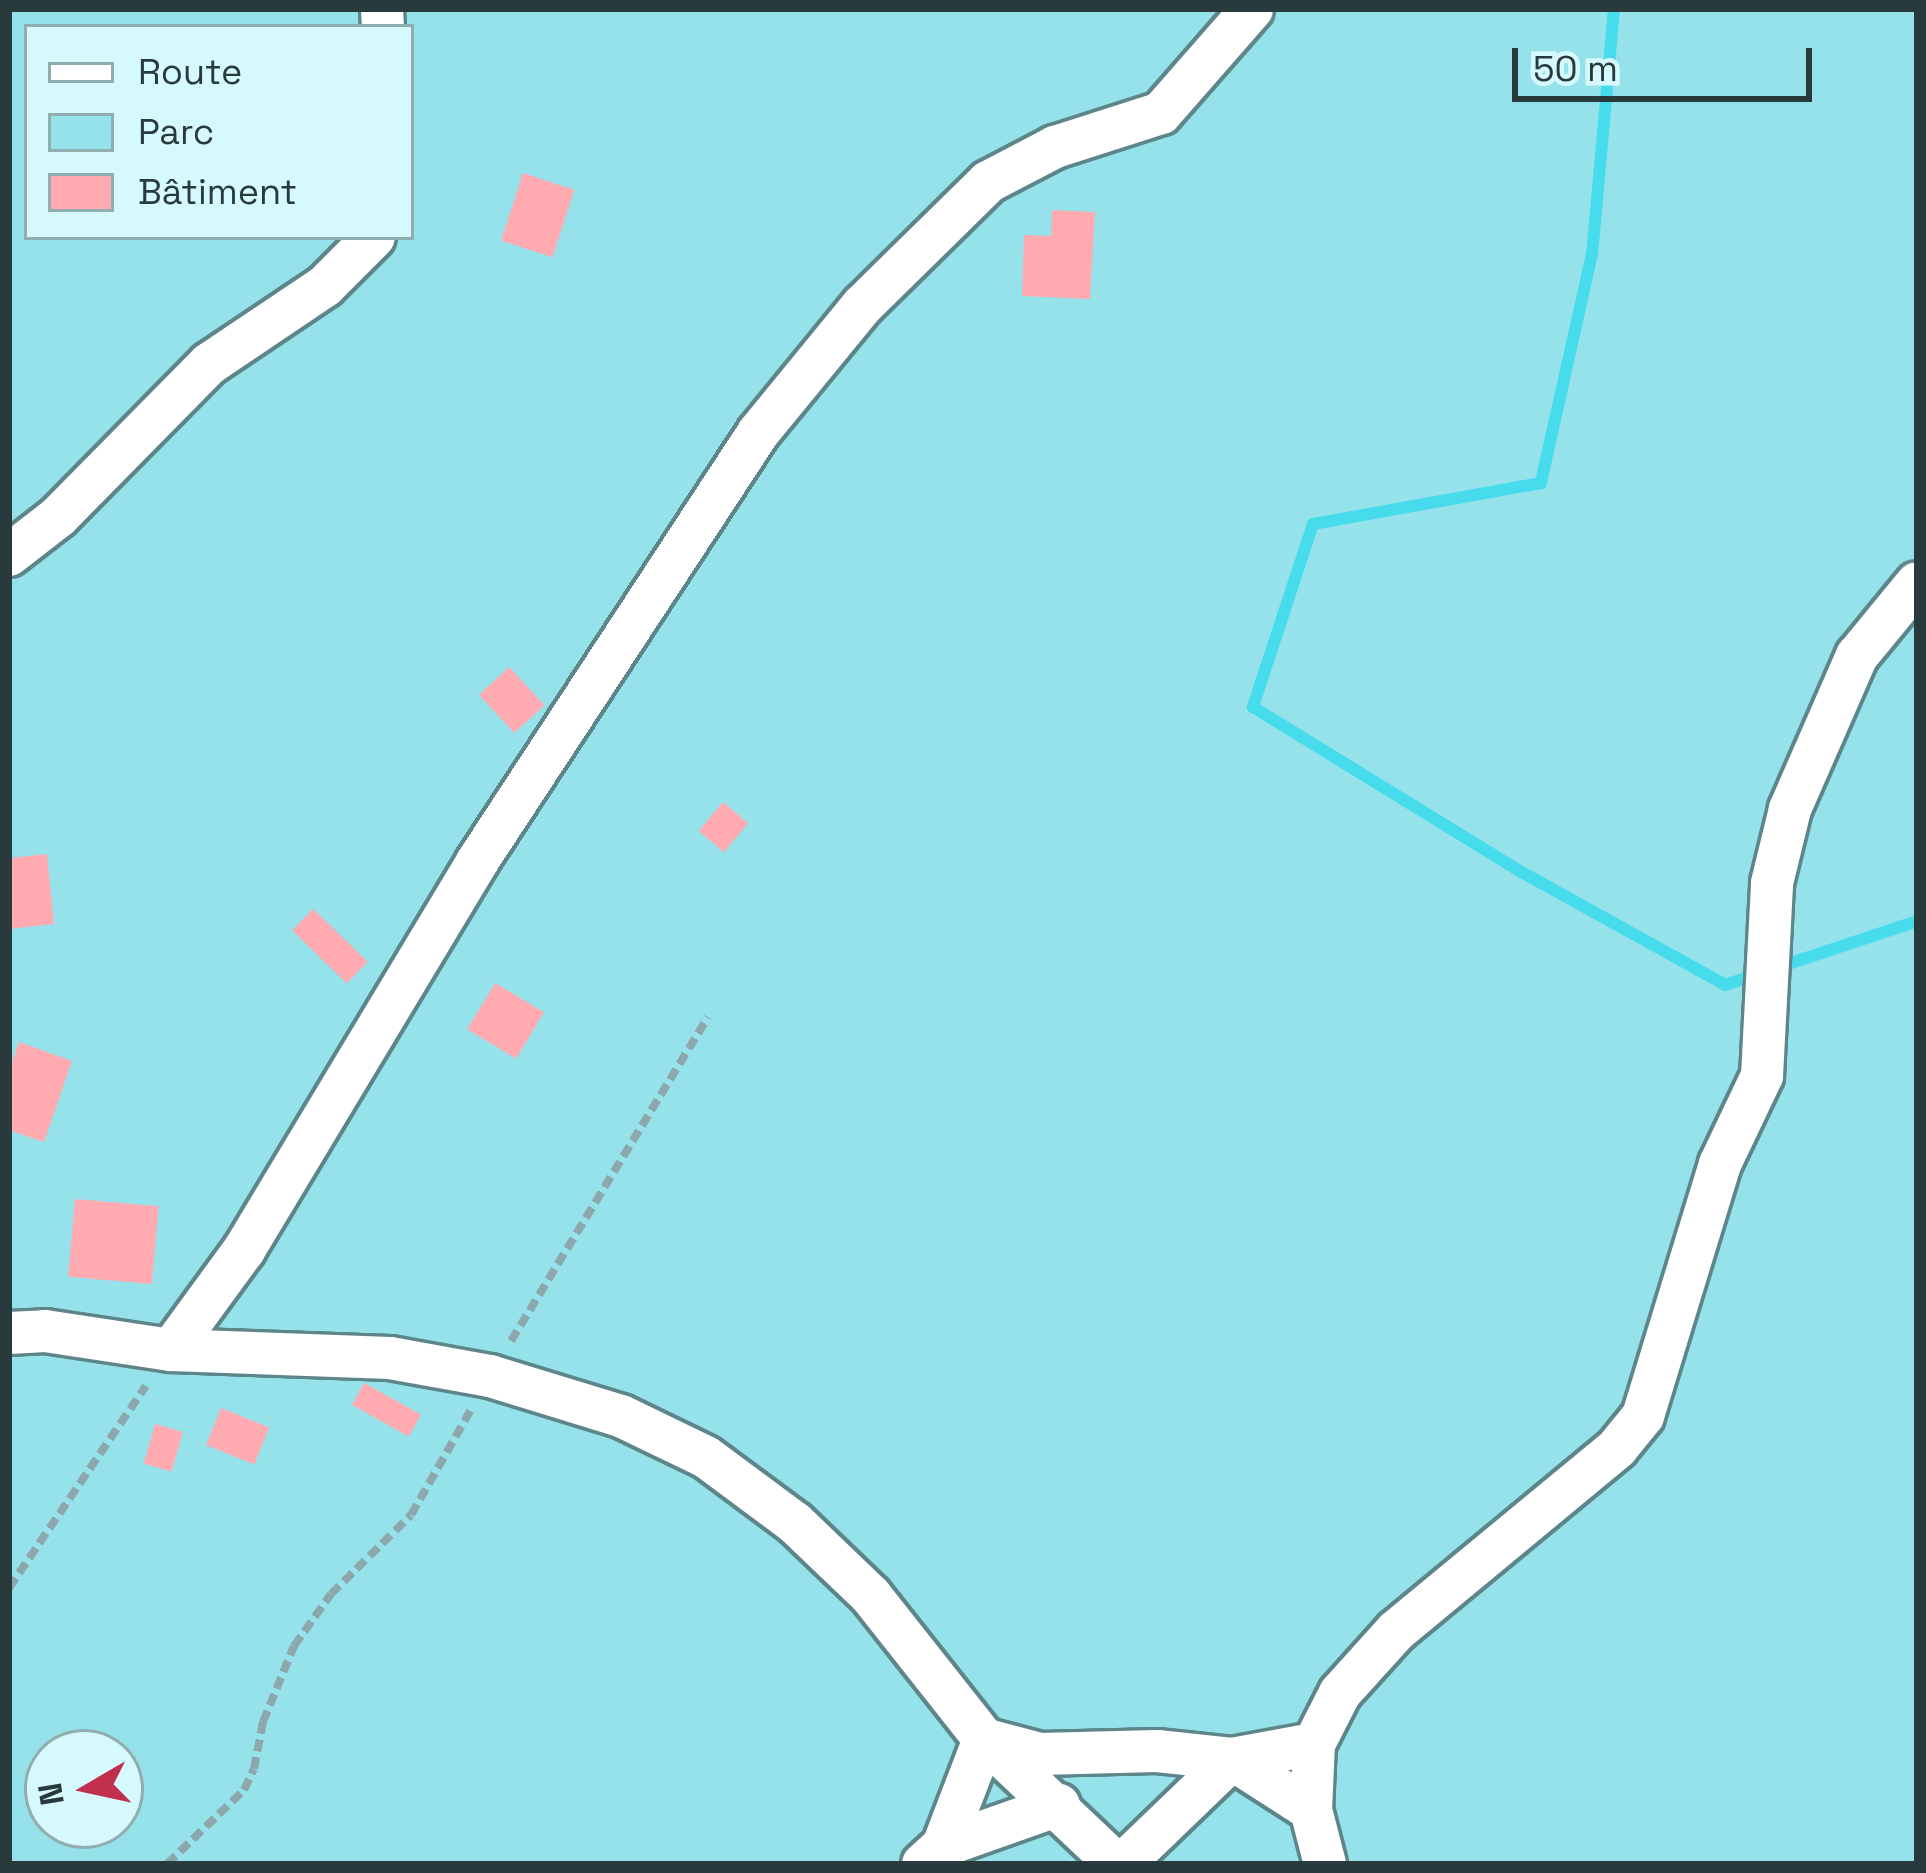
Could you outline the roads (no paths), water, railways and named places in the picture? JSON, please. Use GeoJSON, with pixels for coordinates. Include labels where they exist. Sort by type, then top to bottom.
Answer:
{"type":"FeatureCollection","features":[{"type":"Feature","properties":{"kind":"street"},"geometry":{"type":"LineString","coordinates":[[171,1350],[244,1250],[477,862],[773,415],[862,306],[988,182],[1055,147],[1160,113],[1252,9]]}},
{"type":"Feature","properties":{"kind":"street"},"geometry":{"type":"LineString","coordinates":[[9,555],[58,517],[209,364],[325,286],[371,240]]}},
{"type":"Feature","properties":{"kind":"street"},"geometry":{"type":"LineString","coordinates":[[1325,1864],[1311,1810],[1314,1744],[1340,1693],[1396,1631],[1617,1448],[1643,1416],[1720,1164],[1762,1076],[1772,883],[1790,808],[1857,656],[1917,583]]}},
{"type":"Feature","properties":{"kind":"street"},"geometry":{"type":"LineString","coordinates":[[9,1333],[45,1331],[171,1350],[390,1358],[490,1376],[621,1416],[706,1457],[795,1523],[871,1596],[984,1739],[1119,1864],[1232,1759]]}},
{"type":"Feature","properties":{"kind":"street"},"geometry":{"type":"LineString","coordinates":[[984,1739],[1040,1754],[1157,1751],[1232,1759],[1314,1744]]}},
{"type":"Feature","properties":{"kind":"street"},"geometry":{"type":"LineString","coordinates":[[933,1855],[984,1739]]}},
{"type":"Feature","properties":{"kind":"street"},"geometry":{"type":"LineString","coordinates":[[1232,1759],[1311,1810]]}},
{"type":"Feature","properties":{"kind":"street"},"geometry":{"type":"LineString","coordinates":[[933,1855],[1059,1805]]}},
{"type":"Feature","properties":{"kind":"waterway"},"geometry":{"type":"LineString","coordinates":[[1614,9],[1592,254],[1541,483],[1313,524],[1253,707],[1516,869],[1725,985],[1917,921]]}}]}
